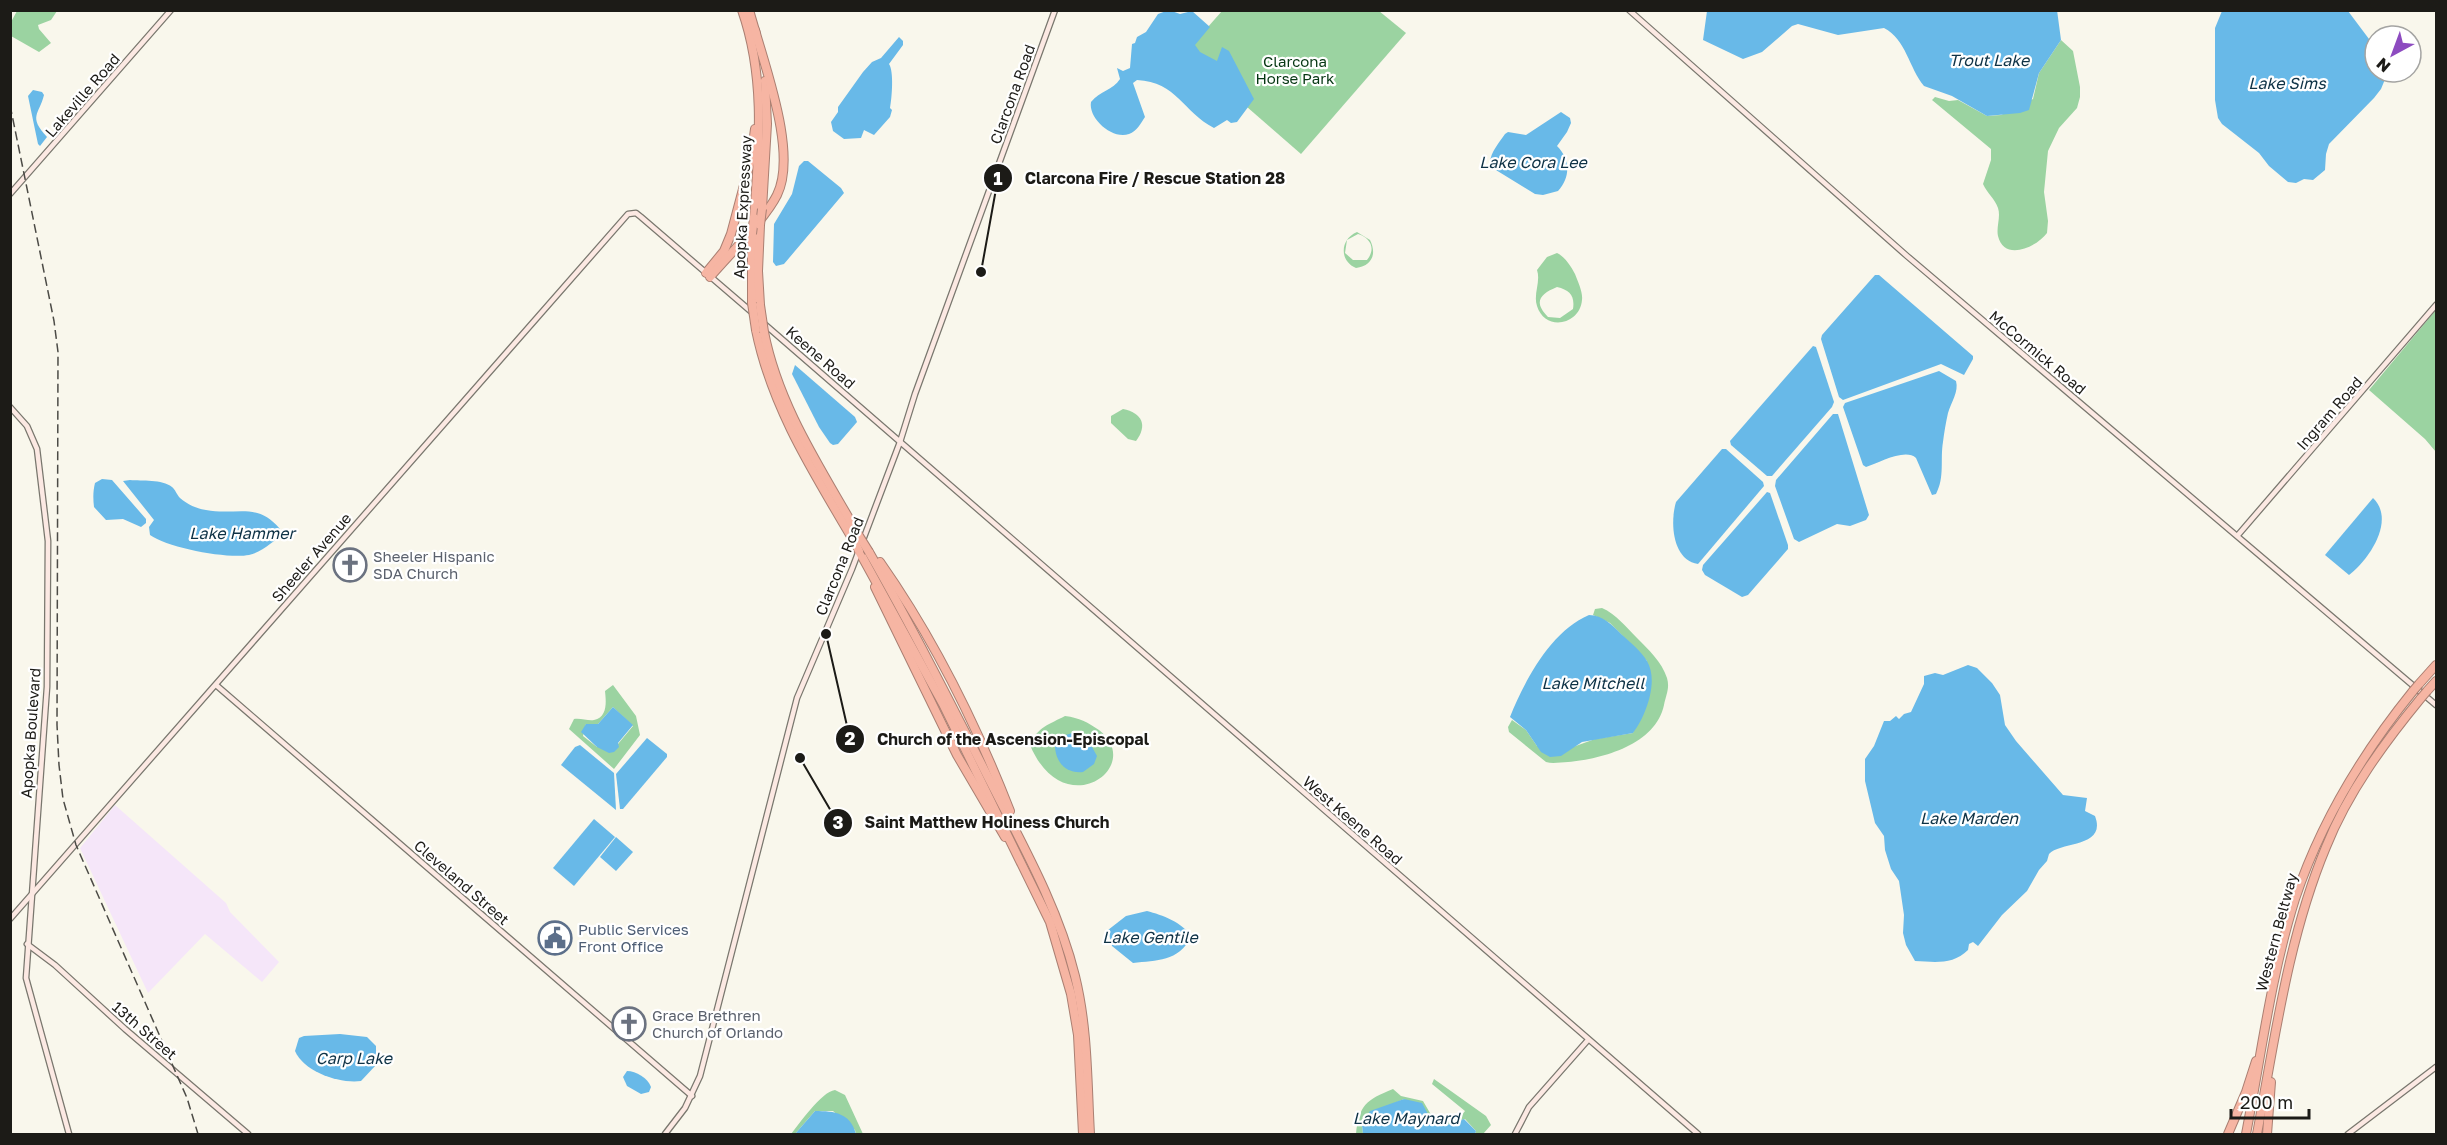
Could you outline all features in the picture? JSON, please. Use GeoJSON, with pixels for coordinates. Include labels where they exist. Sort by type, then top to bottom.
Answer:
{"type":"FeatureCollection","features":[{"type":"Feature","properties":{"kind":"highway","name":"Apopka Expressway"},"geometry":{"type":"LineString","coordinates":[[742,10],[757,77],[760,127],[752,234],[756,304],[765,368],[783,416],[858,541],[869,550],[927,657],[1025,849],[1053,920]]}},
{"type":"Feature","properties":{"kind":"highway","name":"Apopka Expressway"},"geometry":{"type":"LineString","coordinates":[[749,10],[763,69],[767,107],[756,304]]}},
{"type":"Feature","properties":{"kind":"highway"},"geometry":{"type":"LineString","coordinates":[[708,275],[772,203],[780,189],[784,170],[785,156],[780,129],[755,30]]}},
{"type":"Feature","properties":{"kind":"highway"},"geometry":{"type":"LineString","coordinates":[[708,275],[727,244],[751,159],[755,129],[757,77]]}},
{"type":"Feature","properties":{"kind":"highway"},"geometry":{"type":"LineString","coordinates":[[858,541],[865,563],[912,644],[1053,920],[1075,977],[1084,1025],[1089,1075],[1088,1134]]}},
{"type":"Feature","properties":{"kind":"highway","name":"Western Beltway"},"geometry":{"type":"LineString","coordinates":[[2246,1134],[2290,919],[2304,873],[2322,830],[2360,761],[2413,691],[2436,665]]}},
{"type":"Feature","properties":{"kind":"highway","name":"Western Beltway"},"geometry":{"type":"LineString","coordinates":[[2257,1134],[2299,925],[2327,844],[2364,775],[2381,749],[2436,681]]}},
{"type":"Feature","properties":{"kind":"highway"},"geometry":{"type":"LineString","coordinates":[[1057,931],[1078,1035],[1082,1125],[1088,1134]]}},
{"type":"Feature","properties":{"kind":"highway"},"geometry":{"type":"LineString","coordinates":[[2228,1134],[2246,1092],[2266,1028]]}},
{"type":"Feature","properties":{"kind":"highway"},"geometry":{"type":"LineString","coordinates":[[2267,1134],[2273,1051]]}},
{"type":"Feature","properties":{"kind":"street","name":"Lakeville Road"},"geometry":{"type":"LineString","coordinates":[[10,194],[171,10]]}},
{"type":"Feature","properties":{"kind":"street","name":"Clarcona Road"},"geometry":{"type":"LineString","coordinates":[[665,1134],[692,1096],[700,1076],[797,698],[852,569],[900,442],[915,394],[1055,10]]}},
{"type":"Feature","properties":{"kind":"street","name":"McCormick Road"},"geometry":{"type":"LineString","coordinates":[[1629,10],[1907,256],[2436,705]]}},
{"type":"Feature","properties":{"kind":"street","name":"Keene Road"},"geometry":{"type":"LineString","coordinates":[[632,213],[641,217],[994,523]]}},
{"type":"Feature","properties":{"kind":"street","name":"Sheeler Avenue"},"geometry":{"type":"LineString","coordinates":[[10,920],[625,217],[632,213]]}},
{"type":"Feature","properties":{"kind":"street","name":"Ingram Road"},"geometry":{"type":"LineString","coordinates":[[2238,535],[2436,305]]}},
{"type":"Feature","properties":{"kind":"street","name":"Apopka Boulevard"},"geometry":{"type":"LineString","coordinates":[[10,407],[27,426],[37,449],[48,541],[47,687],[30,897],[27,984],[69,1134]]}},
{"type":"Feature","properties":{"kind":"street","name":"West Keene Road"},"geometry":{"type":"LineString","coordinates":[[994,523],[1698,1134]]}},
{"type":"Feature","properties":{"kind":"street","name":"Cleveland Street"},"geometry":{"type":"LineString","coordinates":[[216,685],[692,1096]]}},
{"type":"Feature","properties":{"kind":"street","name":"13th Street"},"geometry":{"type":"LineString","coordinates":[[27,944],[48,959],[125,1029],[248,1134]]}},
{"type":"Feature","properties":{"kind":"street"},"geometry":{"type":"LineString","coordinates":[[1515,1134],[1529,1107],[1588,1040]]}},
{"type":"Feature","properties":{"kind":"street"},"geometry":{"type":"LineString","coordinates":[[2348,1134],[2436,1067]]}},
{"type":"Feature","properties":{"kind":"shaded area"},"geometry":{"type":"Polygon","coordinates":[[[115,805],[226,903],[230,912],[279,962],[262,982],[205,934],[148,993],[80,848],[115,805]]]}},
{"type":"Feature","properties":{"kind":"green space"},"geometry":{"type":"Polygon","coordinates":[[[17,11],[57,11],[51,20],[38,25],[51,43],[39,52],[11,36],[11,22],[17,11]]]}},
{"type":"Feature","properties":{"kind":"green space","name":"Clarcona Horse Park"},"geometry":{"type":"Polygon","coordinates":[[[1222,11],[1379,11],[1406,33],[1301,154],[1185,53],[1222,11]]]}},
{"type":"Feature","properties":{"kind":"green space"},"geometry":{"type":"Polygon","coordinates":[[[2061,40],[2073,51],[2080,97],[2077,108],[2059,128],[2048,151],[2044,192],[2048,221],[2047,233],[2029,247],[2014,250],[2001,244],[1998,236],[1998,208],[1983,184],[1991,160],[1991,149],[1932,100],[1935,97],[1949,101],[1958,100],[1987,116],[2001,115],[2033,99],[2039,73],[2061,40]]]}},
{"type":"Feature","properties":{"kind":"green space"},"geometry":{"type":"Polygon","coordinates":[[[1357,232],[1370,240],[1372,245],[1373,254],[1366,265],[1356,268],[1350,265],[1344,255],[1347,240],[1357,232]],[[1358,234],[1347,240],[1345,253],[1353,260],[1367,260],[1372,248],[1371,244],[1358,234]]]}},
{"type":"Feature","properties":{"kind":"green space"},"geometry":{"type":"Polygon","coordinates":[[[1557,253],[1565,259],[1575,274],[1581,290],[1580,309],[1569,320],[1554,322],[1547,320],[1537,306],[1537,270],[1547,257],[1557,253]],[[1557,287],[1551,290],[1540,299],[1543,312],[1548,317],[1560,318],[1573,309],[1572,297],[1562,288],[1557,287]]]}},
{"type":"Feature","properties":{"kind":"green space"},"geometry":{"type":"Polygon","coordinates":[[[2436,310],[2436,452],[2425,439],[2369,390],[2436,310]]]}},
{"type":"Feature","properties":{"kind":"green space"},"geometry":{"type":"Polygon","coordinates":[[[1123,409],[1135,413],[1141,421],[1142,430],[1136,441],[1128,439],[1111,423],[1111,416],[1123,409]]]}},
{"type":"Feature","properties":{"kind":"green space"},"geometry":{"type":"Polygon","coordinates":[[[1602,608],[1621,621],[1662,667],[1668,685],[1659,719],[1651,730],[1639,739],[1612,753],[1582,760],[1546,762],[1509,732],[1508,727],[1512,720],[1526,730],[1537,746],[1573,747],[1595,739],[1633,733],[1647,661],[1610,623],[1593,615],[1595,609],[1602,608]]]}},
{"type":"Feature","properties":{"kind":"green space"},"geometry":{"type":"Polygon","coordinates":[[[613,685],[636,716],[640,735],[614,769],[569,729],[574,719],[594,720],[602,716],[605,708],[605,691],[613,685]],[[613,707],[598,724],[586,724],[583,736],[597,747],[618,744],[633,726],[613,707]]]}},
{"type":"Feature","properties":{"kind":"green space"},"geometry":{"type":"Polygon","coordinates":[[[1065,716],[1091,725],[1099,730],[1111,744],[1113,759],[1107,772],[1095,781],[1079,785],[1062,782],[1045,769],[1030,745],[1040,730],[1065,716]]]}},
{"type":"Feature","properties":{"kind":"green space"},"geometry":{"type":"Polygon","coordinates":[[[1434,1079],[1486,1116],[1491,1125],[1483,1134],[1475,1134],[1476,1131],[1465,1119],[1447,1125],[1404,1099],[1377,1111],[1362,1125],[1363,1134],[1356,1134],[1359,1116],[1370,1100],[1393,1089],[1401,1096],[1423,1101],[1430,1113],[1442,1120],[1462,1115],[1465,1111],[1432,1084],[1434,1079]]]}},
{"type":"Feature","properties":{"kind":"green space"},"geometry":{"type":"Polygon","coordinates":[[[835,1090],[845,1095],[863,1134],[856,1134],[855,1130],[833,1111],[815,1111],[795,1134],[791,1134],[823,1096],[835,1090]]]}},
{"type":"Feature","properties":{"kind":"water"},"geometry":{"type":"Polygon","coordinates":[[[1169,10],[1180,14],[1192,11],[1210,27],[1195,45],[1200,52],[1217,61],[1222,47],[1229,51],[1254,99],[1237,122],[1231,123],[1227,120],[1214,128],[1162,86],[1137,80],[1133,83],[1145,117],[1132,133],[1115,134],[1097,121],[1093,115],[1091,102],[1120,79],[1117,68],[1123,71],[1130,68],[1132,44],[1135,43],[1137,37],[1146,32],[1158,14],[1169,10]]]}},
{"type":"Feature","properties":{"kind":"water","name":"Trout Lake"},"geometry":{"type":"Polygon","coordinates":[[[2057,10],[2061,40],[2039,73],[2029,110],[1987,116],[1952,96],[1924,86],[1902,46],[1884,28],[1838,35],[1798,24],[1792,26],[1762,52],[1743,59],[1703,40],[1707,11],[2057,10]]]}},
{"type":"Feature","properties":{"kind":"water","name":"Lake Sims"},"geometry":{"type":"Polygon","coordinates":[[[2222,11],[2348,11],[2363,31],[2363,84],[2383,84],[2374,98],[2329,144],[2325,170],[2313,180],[2288,182],[2269,166],[2259,153],[2222,124],[2218,118],[2215,100],[2215,28],[2222,11]]]}},
{"type":"Feature","properties":{"kind":"water"},"geometry":{"type":"Polygon","coordinates":[[[899,37],[903,45],[889,64],[892,78],[890,117],[874,135],[864,130],[861,138],[844,139],[833,131],[831,122],[838,112],[838,107],[863,72],[872,62],[881,58],[899,37]]]}},
{"type":"Feature","properties":{"kind":"water"},"geometry":{"type":"Polygon","coordinates":[[[33,90],[42,92],[44,95],[36,116],[41,130],[47,137],[40,146],[28,96],[33,90]]]}},
{"type":"Feature","properties":{"kind":"water","name":"Lake Cora Lee"},"geometry":{"type":"Polygon","coordinates":[[[1561,112],[1570,118],[1571,123],[1557,146],[1564,157],[1567,168],[1565,180],[1558,191],[1543,195],[1535,194],[1491,167],[1492,154],[1505,134],[1508,132],[1526,135],[1561,112]]]}},
{"type":"Feature","properties":{"kind":"water"},"geometry":{"type":"Polygon","coordinates":[[[804,161],[808,161],[844,193],[784,264],[776,266],[773,262],[774,224],[792,194],[799,166],[804,161]]]}},
{"type":"Feature","properties":{"kind":"water"},"geometry":{"type":"Polygon","coordinates":[[[1875,275],[1879,275],[1973,356],[1964,375],[1941,364],[1843,400],[1839,397],[1821,339],[1822,335],[1875,275]]]}},
{"type":"Feature","properties":{"kind":"water"},"geometry":{"type":"Polygon","coordinates":[[[1813,346],[1816,347],[1834,402],[1772,476],[1767,476],[1731,445],[1730,441],[1813,346]]]}},
{"type":"Feature","properties":{"kind":"water"},"geometry":{"type":"Polygon","coordinates":[[[795,365],[855,417],[857,422],[838,444],[830,443],[819,427],[792,374],[795,365]]]}},
{"type":"Feature","properties":{"kind":"water"},"geometry":{"type":"Polygon","coordinates":[[[1939,371],[1956,381],[1956,389],[1945,428],[1939,488],[1936,494],[1932,495],[1916,458],[1911,455],[1899,455],[1866,467],[1863,465],[1843,407],[1845,403],[1939,371]]]}},
{"type":"Feature","properties":{"kind":"water"},"geometry":{"type":"Polygon","coordinates":[[[1833,414],[1838,414],[1869,515],[1866,520],[1850,526],[1837,524],[1799,542],[1794,539],[1775,486],[1776,480],[1833,414]]]}},
{"type":"Feature","properties":{"kind":"water"},"geometry":{"type":"Polygon","coordinates":[[[1722,449],[1726,449],[1763,482],[1764,486],[1698,564],[1689,561],[1678,548],[1673,529],[1674,510],[1676,502],[1722,449]]]}},
{"type":"Feature","properties":{"kind":"water"},"geometry":{"type":"Polygon","coordinates":[[[102,479],[112,480],[146,519],[146,523],[141,527],[123,519],[106,520],[94,507],[95,483],[102,479]]]}},
{"type":"Feature","properties":{"kind":"water","name":"Lake Hammer"},"geometry":{"type":"Polygon","coordinates":[[[123,481],[168,484],[179,497],[199,509],[246,511],[263,515],[280,529],[279,534],[276,539],[258,552],[239,556],[213,554],[170,544],[150,535],[149,527],[154,520],[123,481]]]}},
{"type":"Feature","properties":{"kind":"water"},"geometry":{"type":"Polygon","coordinates":[[[1767,492],[1770,493],[1788,549],[1748,595],[1742,597],[1705,575],[1702,570],[1703,565],[1767,492]]]}},
{"type":"Feature","properties":{"kind":"water"},"geometry":{"type":"Polygon","coordinates":[[[2373,498],[2382,517],[2381,528],[2371,550],[2349,575],[2325,555],[2373,498]]]}},
{"type":"Feature","properties":{"kind":"water","name":"Lake Mitchell"},"geometry":{"type":"Polygon","coordinates":[[[1589,615],[1607,621],[1645,657],[1652,678],[1649,698],[1633,733],[1582,742],[1561,756],[1550,757],[1541,752],[1526,730],[1510,717],[1523,688],[1551,645],[1575,622],[1589,615]]]}},
{"type":"Feature","properties":{"kind":"water","name":"Lake Marden"},"geometry":{"type":"Polygon","coordinates":[[[1968,665],[1977,668],[2000,695],[2005,725],[2016,741],[2063,795],[2087,798],[2085,811],[2095,816],[2097,826],[2095,834],[2089,839],[2049,854],[2047,861],[2027,891],[2002,915],[1978,946],[1973,942],[1969,944],[1968,950],[1950,960],[1915,961],[1906,945],[1903,933],[1904,915],[1899,881],[1891,869],[1885,850],[1884,836],[1875,823],[1865,781],[1865,759],[1874,746],[1884,721],[1890,721],[1896,716],[1899,719],[1911,712],[1924,684],[1924,676],[1935,673],[1943,675],[1968,665]]]}},
{"type":"Feature","properties":{"kind":"water"},"geometry":{"type":"Polygon","coordinates":[[[613,707],[633,725],[618,743],[619,747],[609,753],[597,747],[581,732],[586,724],[598,724],[613,707]]]}},
{"type":"Feature","properties":{"kind":"water"},"geometry":{"type":"Polygon","coordinates":[[[1072,733],[1092,747],[1097,756],[1094,764],[1083,772],[1066,769],[1059,761],[1055,751],[1055,745],[1063,736],[1072,733]]]}},
{"type":"Feature","properties":{"kind":"water"},"geometry":{"type":"Polygon","coordinates":[[[647,738],[667,754],[667,757],[623,809],[620,809],[616,774],[647,738]]]}},
{"type":"Feature","properties":{"kind":"water"},"geometry":{"type":"Polygon","coordinates":[[[580,745],[614,773],[616,810],[561,765],[575,747],[580,745]]]}},
{"type":"Feature","properties":{"kind":"water"},"geometry":{"type":"Polygon","coordinates":[[[594,819],[615,837],[574,886],[553,868],[594,819]]]}},
{"type":"Feature","properties":{"kind":"water"},"geometry":{"type":"Polygon","coordinates":[[[616,837],[633,852],[616,871],[600,857],[616,837]]]}},
{"type":"Feature","properties":{"kind":"water","name":"Lake Gentile"},"geometry":{"type":"Polygon","coordinates":[[[1147,911],[1178,923],[1191,937],[1180,951],[1173,955],[1158,960],[1133,963],[1112,946],[1108,930],[1126,916],[1147,911]]]}},
{"type":"Feature","properties":{"kind":"water","name":"Carp Lake"},"geometry":{"type":"Polygon","coordinates":[[[340,1034],[367,1037],[376,1046],[376,1065],[361,1081],[343,1081],[314,1071],[295,1051],[299,1038],[304,1036],[340,1034]]]}},
{"type":"Feature","properties":{"kind":"water"},"geometry":{"type":"Polygon","coordinates":[[[627,1071],[644,1078],[651,1087],[649,1092],[641,1094],[627,1086],[623,1077],[627,1071]]]}},
{"type":"Feature","properties":{"kind":"water","name":"Lake Maynard"},"geometry":{"type":"Polygon","coordinates":[[[1404,1099],[1422,1103],[1429,1116],[1447,1125],[1464,1119],[1476,1131],[1475,1134],[1363,1134],[1362,1125],[1370,1111],[1404,1099]]]}},
{"type":"Feature","properties":{"kind":"water"},"geometry":{"type":"Polygon","coordinates":[[[815,1111],[835,1113],[846,1117],[856,1134],[795,1134],[815,1111]]]}},
{"type":"Feature","properties":{"kind":"railway"},"geometry":{"type":"LineString","coordinates":[[10,105],[54,321],[58,352],[57,725],[63,799],[76,845],[187,1098],[198,1134]]}},
{"type":"Feature","properties":{"kind":"place","name":"Clarcona Fire / Rescue Station 28"},"geometry":{"type":"Point","coordinates":[981,272]}},
{"type":"Feature","properties":{"kind":"place","name":"Sheeler Hispanic SDA Church"},"geometry":{"type":"Point","coordinates":[350,565]}},
{"type":"Feature","properties":{"kind":"place","name":"Church of the Ascension-Episcopal"},"geometry":{"type":"Point","coordinates":[826,634]}},
{"type":"Feature","properties":{"kind":"place","name":"Saint Matthew Holiness Church"},"geometry":{"type":"Point","coordinates":[800,758]}},
{"type":"Feature","properties":{"kind":"place","name":"Public Services Front Office"},"geometry":{"type":"Point","coordinates":[555,938]}},
{"type":"Feature","properties":{"kind":"place","name":"Grace Brethren Church of Orlando"},"geometry":{"type":"Point","coordinates":[629,1024]}}]}
